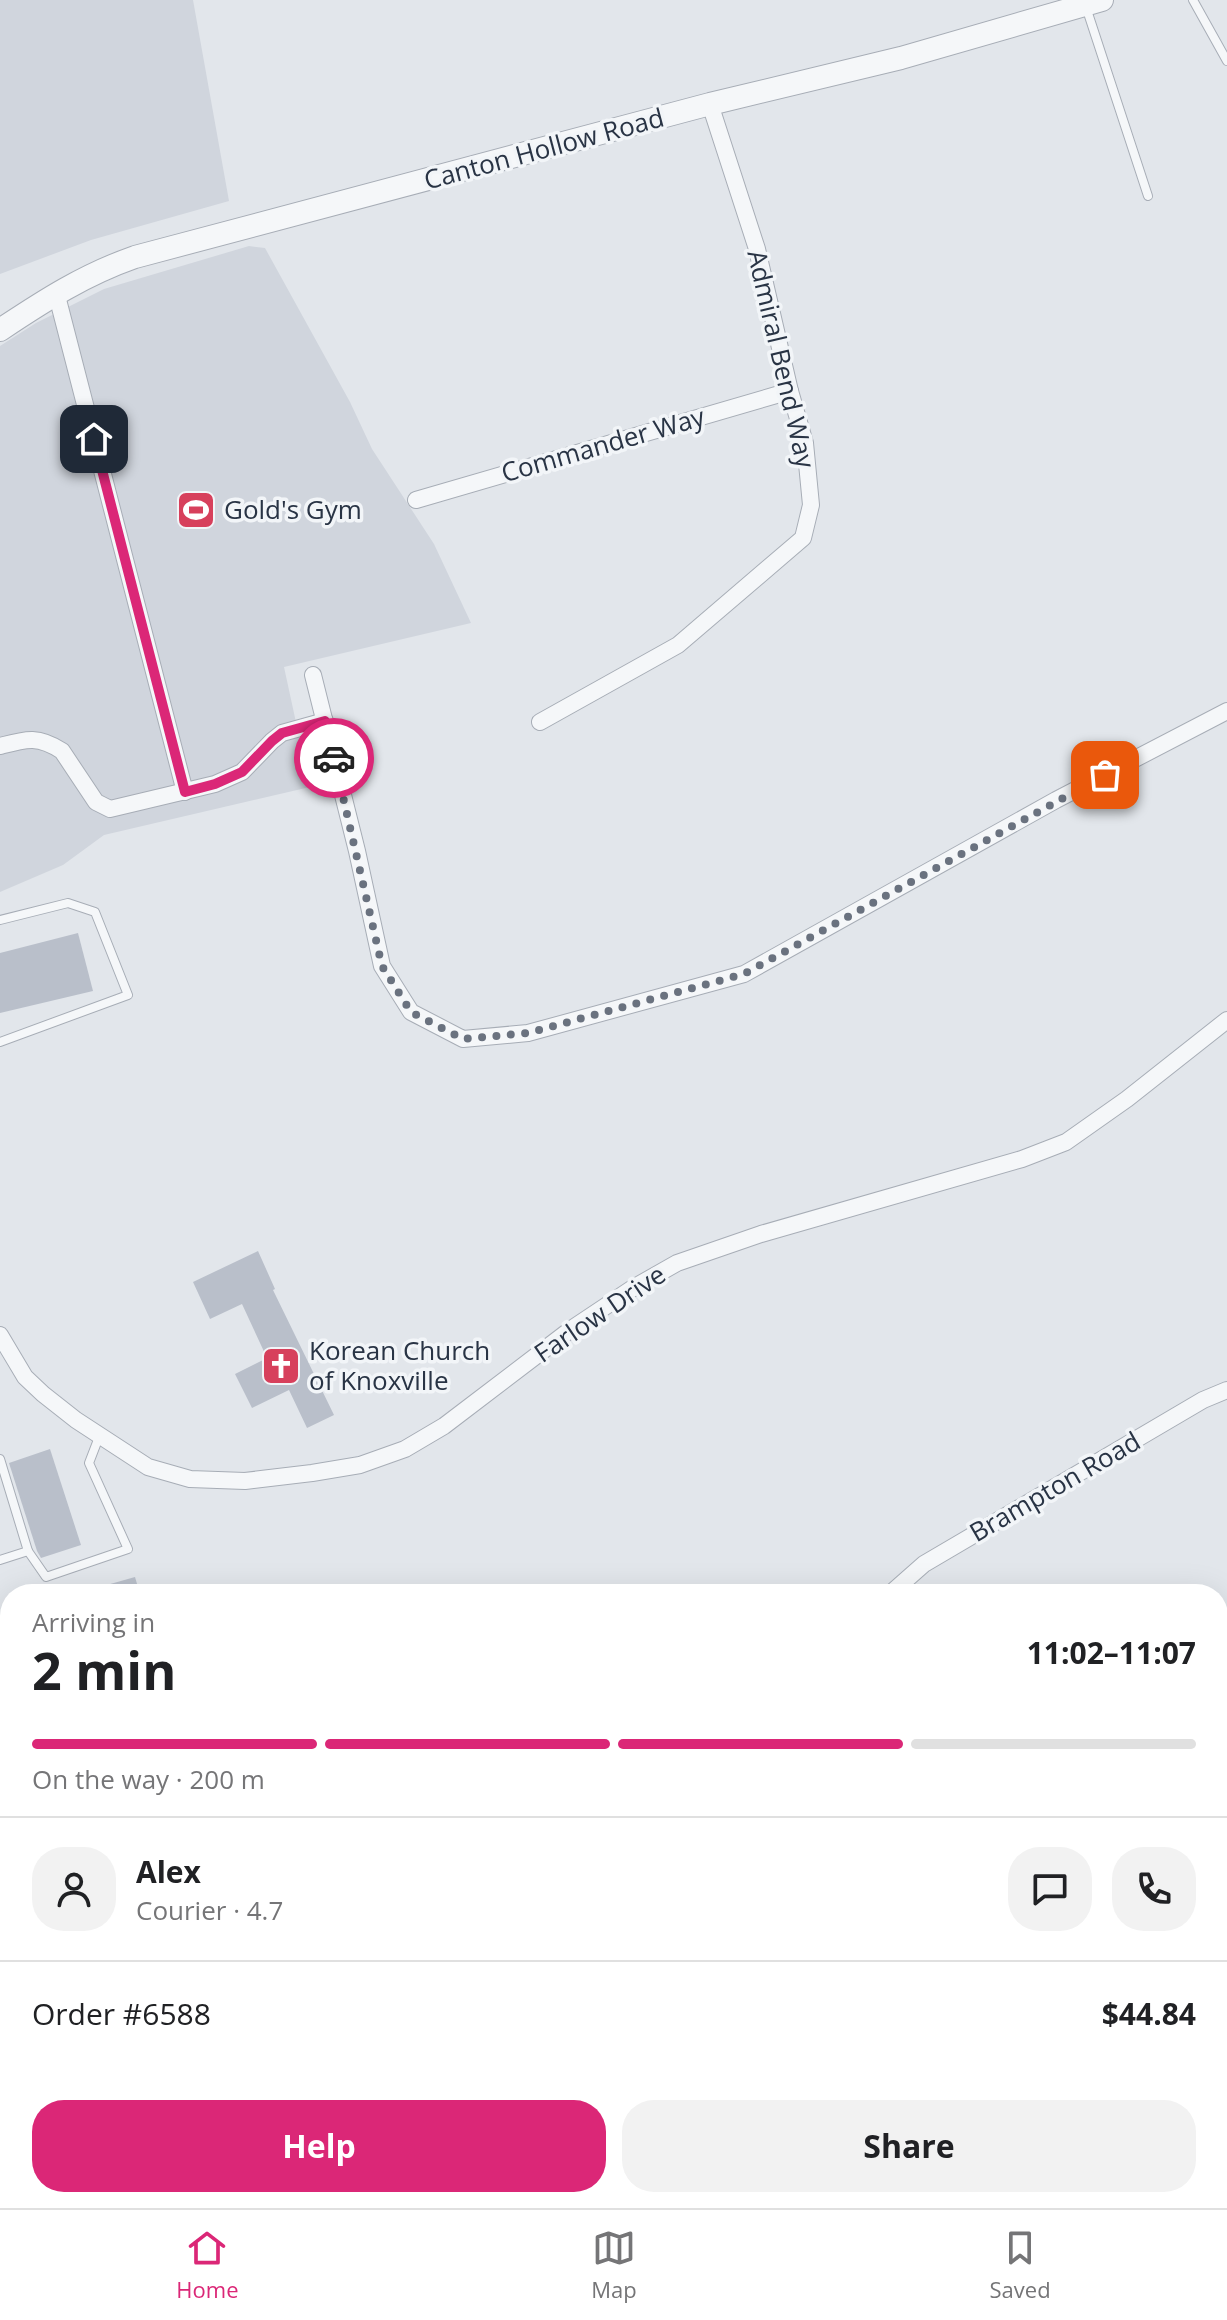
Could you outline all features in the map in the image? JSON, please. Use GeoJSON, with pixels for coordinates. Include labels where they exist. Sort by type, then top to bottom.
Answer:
{"type":"FeatureCollection","features":[{"type":"Feature","properties":{"kind":"street","name":"Canton Hollow Road"},"geometry":{"type":"LineString","coordinates":[[0,330],[56,292],[135,257],[710,104],[901,58],[1094,3]]}},
{"type":"Feature","properties":{"kind":"street","name":"Admiral Bend Way"},"geometry":{"type":"LineString","coordinates":[[540,722],[678,645],[803,538],[811,505],[805,443],[757,249],[710,104]]}},
{"type":"Feature","properties":{"kind":"street"},"geometry":{"type":"LineString","coordinates":[[56,292],[185,792]]}},
{"type":"Feature","properties":{"kind":"street","name":"Commander Way"},"geometry":{"type":"LineString","coordinates":[[416,500],[790,391]]}},
{"type":"Feature","properties":{"kind":"street"},"geometry":{"type":"LineString","coordinates":[[313,675],[382,966],[411,1012],[463,1039],[528,1033],[744,974],[1056,800],[1227,711]]}},
{"type":"Feature","properties":{"kind":"street"},"geometry":{"type":"LineString","coordinates":[[0,746],[42,739],[55,746],[62,751],[96,802],[110,809],[215,784],[242,772],[282,733],[325,721]]}},
{"type":"Feature","properties":{"kind":"street","name":"Farlow Drive"},"geometry":{"type":"LineString","coordinates":[[0,1335],[25,1377],[99,1437],[148,1467],[190,1479],[245,1481],[360,1465],[405,1449],[444,1426],[570,1330],[677,1263],[761,1234],[1022,1159],[1066,1142],[1127,1099],[1227,1020]]}},
{"type":"Feature","properties":{"kind":"street","name":"Brampton Road"},"geometry":{"type":"LineString","coordinates":[[901,1584],[924,1564],[1203,1400],[1227,1390]]}},
{"type":"Feature","properties":{"kind":"lane"},"geometry":{"type":"LineString","coordinates":[[1193,0],[1227,61]]}},
{"type":"Feature","properties":{"kind":"lane"},"geometry":{"type":"LineString","coordinates":[[1094,3],[1148,196]]}},
{"type":"Feature","properties":{"kind":"lane"},"geometry":{"type":"LineString","coordinates":[[0,920],[68,903],[95,912],[128,995],[0,1042]]}},
{"type":"Feature","properties":{"kind":"lane"},"geometry":{"type":"LineString","coordinates":[[0,1459],[28,1551],[46,1577],[128,1549],[89,1463],[99,1437]]}},
{"type":"Feature","properties":{"kind":"lane"},"geometry":{"type":"LineString","coordinates":[[0,1560],[28,1551]]}},
{"type":"Feature","properties":{"kind":"shaded area"},"geometry":{"type":"Polygon","coordinates":[[[0,0],[193,0],[229,201],[91,240],[0,274],[0,0]]]}},
{"type":"Feature","properties":{"kind":"shaded area"},"geometry":{"type":"Polygon","coordinates":[[[249,246],[265,248],[350,402],[372,449],[434,544],[471,623],[284,667],[310,787],[104,835],[63,865],[0,892],[0,346],[36,323],[104,289],[249,246]]]}},
{"type":"Feature","properties":{"kind":"building"},"geometry":{"type":"Polygon","coordinates":[[[78,933],[93,991],[0,1013],[0,953],[78,933]]]}},
{"type":"Feature","properties":{"kind":"building","name":"Korean Church of Knoxville"},"geometry":{"type":"Polygon","coordinates":[[[258,1251],[273,1290],[334,1415],[307,1428],[289,1390],[252,1408],[235,1374],[267,1358],[242,1304],[210,1319],[193,1282],[258,1251]]]}},
{"type":"Feature","properties":{"kind":"building"},"geometry":{"type":"Polygon","coordinates":[[[50,1449],[81,1545],[41,1558],[9,1463],[50,1449]]]}},
{"type":"Feature","properties":{"kind":"building"},"geometry":{"type":"Polygon","coordinates":[[[135,1577],[137,1584],[110,1584],[135,1577]]]}},
{"type":"Feature","properties":{"kind":"way so far"},"geometry":{"type":"LineString","coordinates":[[334,758],[382,966],[411,1012],[463,1039],[528,1033],[744,974],[1105,775]]}},
{"type":"Feature","properties":{"kind":"place","name":"Gold's Gym"},"geometry":{"type":"Point","coordinates":[196,510]}},
{"type":"Feature","properties":{"kind":"place","name":"Korean Church of Knoxville"},"geometry":{"type":"Point","coordinates":[281,1366]}},
{"type":"Feature","properties":{"kind":"route"},"geometry":{"type":"LineString","coordinates":[[94,439],[185,792],[242,772],[282,733],[325,721],[334,758]]}}]}
